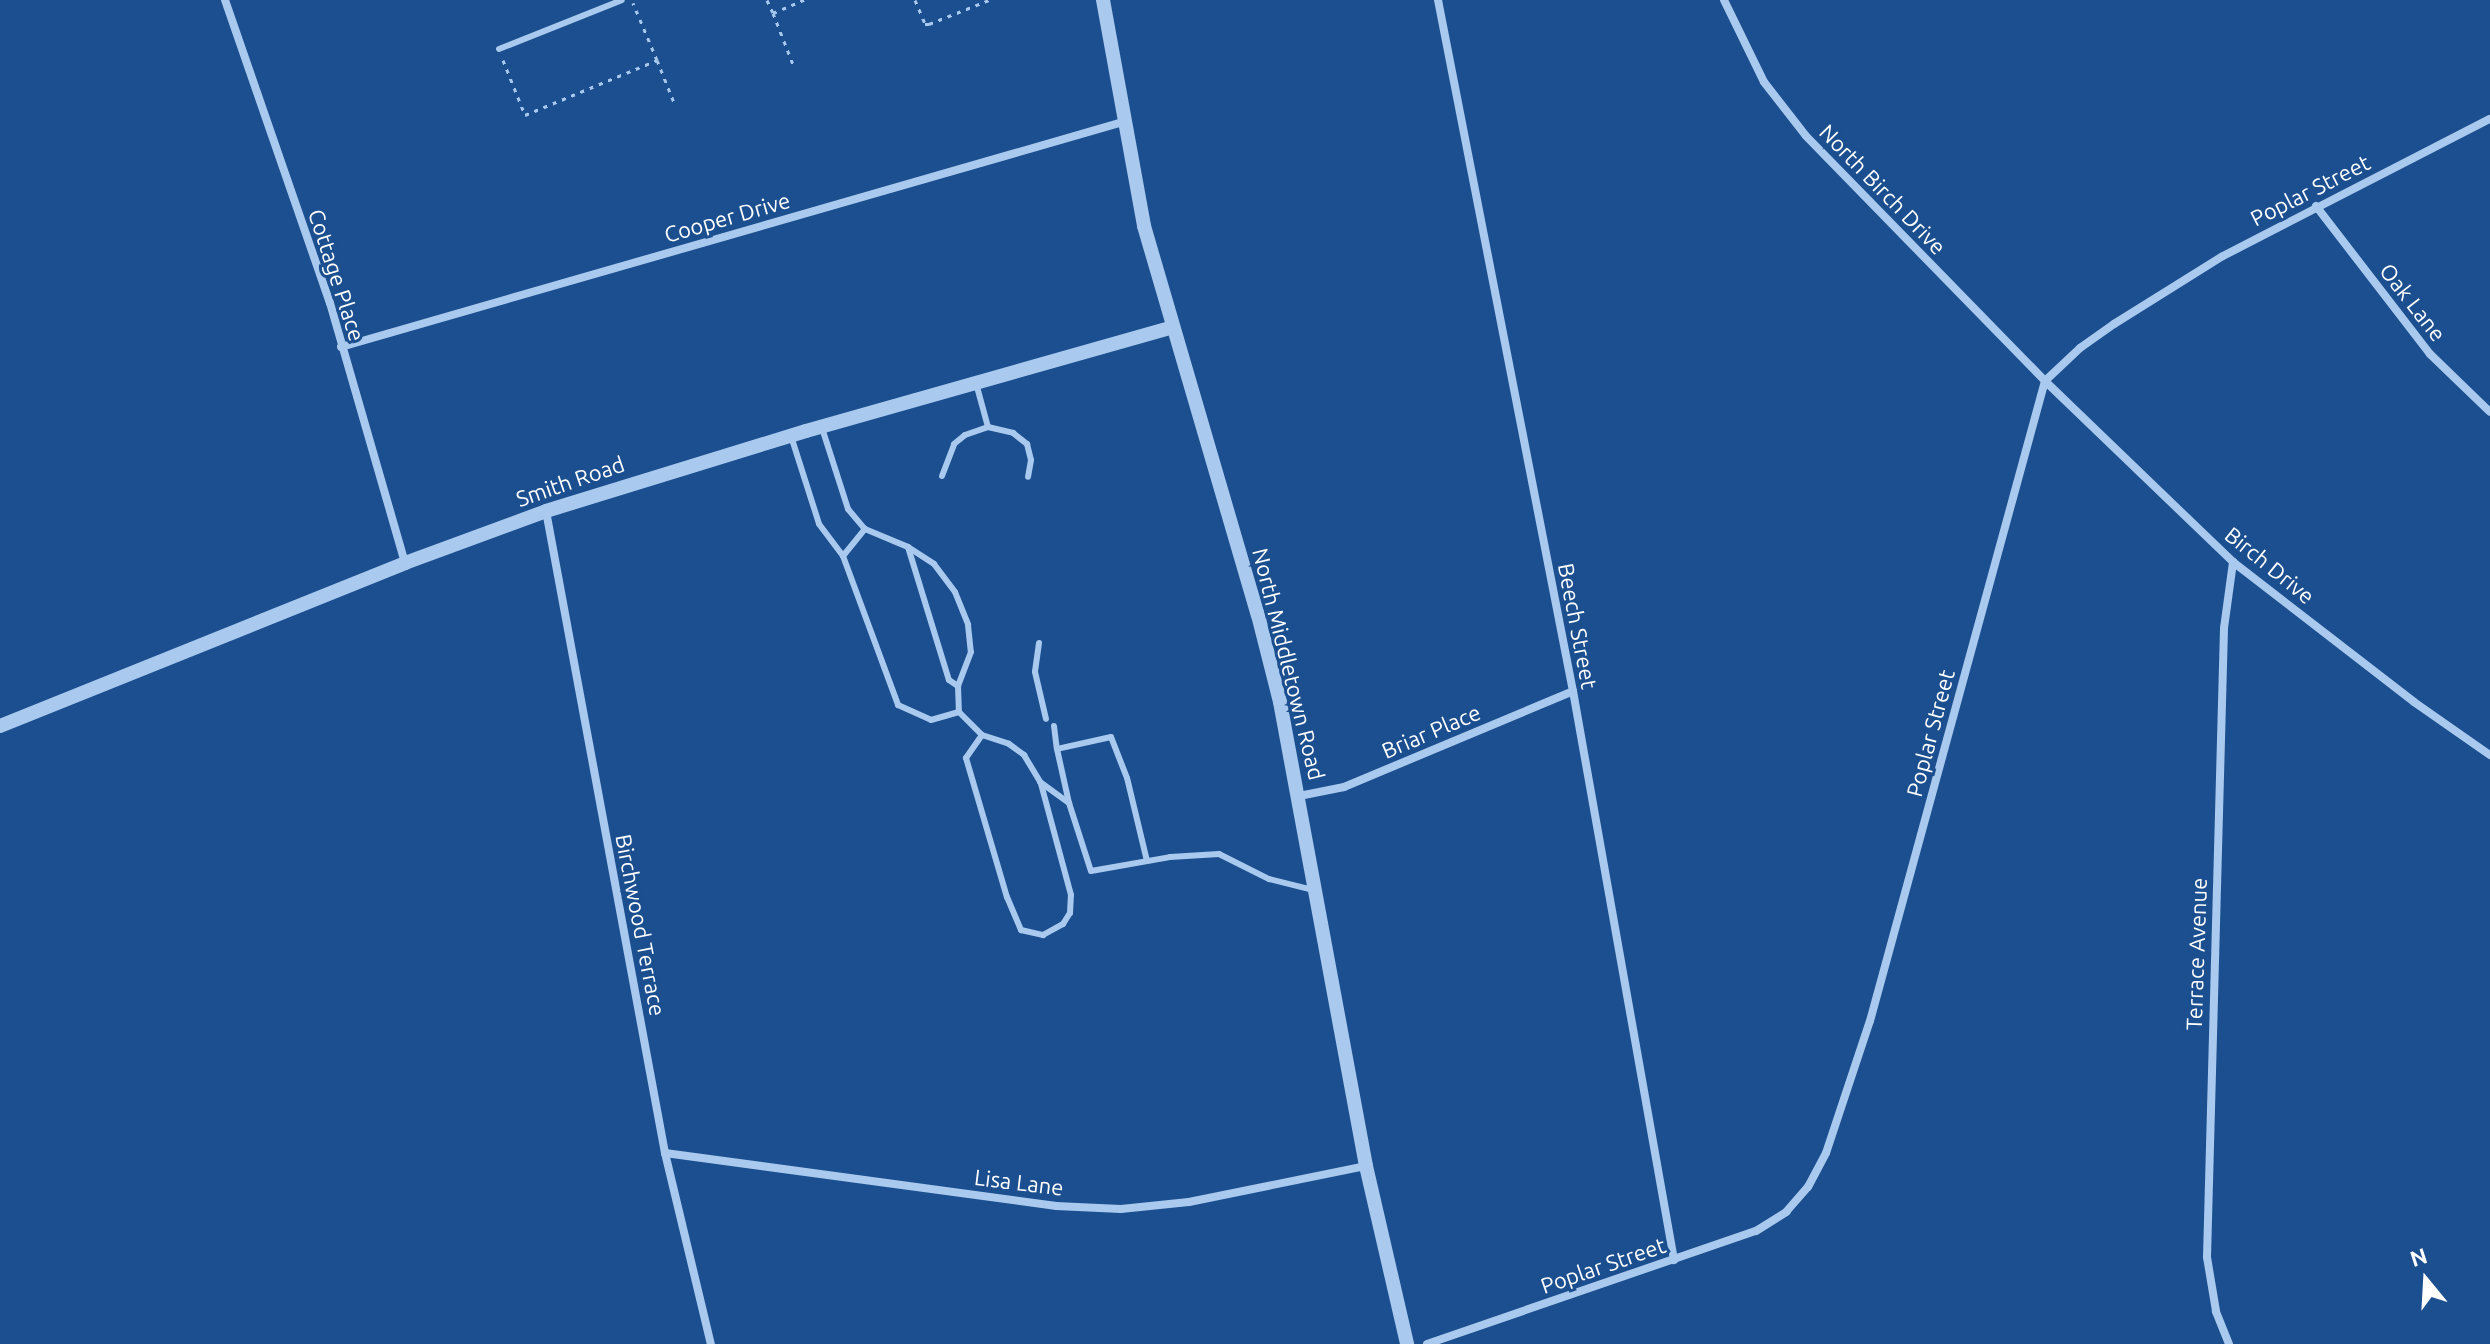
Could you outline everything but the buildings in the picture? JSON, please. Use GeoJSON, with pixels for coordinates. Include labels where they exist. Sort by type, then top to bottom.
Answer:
{"type":"FeatureCollection","features":[{"type":"Feature","properties":{"kind":"street","name":"Cottage Place"},"geometry":{"type":"LineString","coordinates":[[225,0],[330,303],[405,563]]}},
{"type":"Feature","properties":{"kind":"street","name":"North Middletown Road"},"geometry":{"type":"LineString","coordinates":[[1103,0],[1144,226],[1171,328],[1258,615],[1299,796],[1366,1166],[1407,1344]]}},
{"type":"Feature","properties":{"kind":"street","name":"Beech Street"},"geometry":{"type":"LineString","coordinates":[[1438,0],[1573,691],[1674,1260]]}},
{"type":"Feature","properties":{"kind":"street","name":"North Birch Drive"},"geometry":{"type":"LineString","coordinates":[[1724,0],[1764,82],[1806,136],[2045,381]]}},
{"type":"Feature","properties":{"kind":"street","name":"Poplar Street"},"geometry":{"type":"LineString","coordinates":[[1427,1344],[1756,1231],[1786,1212],[1808,1187],[1826,1153],[1870,1021],[2045,381],[2080,348],[2114,324],[2223,256],[2490,119]]}},
{"type":"Feature","properties":{"kind":"street","name":"Cooper Drive"},"geometry":{"type":"LineString","coordinates":[[341,347],[1123,122]]}},
{"type":"Feature","properties":{"kind":"street","name":"Oak Lane"},"geometry":{"type":"LineString","coordinates":[[2316,206],[2430,354],[2490,412]]}},
{"type":"Feature","properties":{"kind":"street","name":"Smith Road"},"geometry":{"type":"LineString","coordinates":[[0,726],[405,563],[546,511],[791,435],[1171,328]]}},
{"type":"Feature","properties":{"kind":"street","name":"Birch Drive"},"geometry":{"type":"LineString","coordinates":[[2045,381],[2233,562],[2414,702],[2490,755]]}},
{"type":"Feature","properties":{"kind":"street","name":"Birchwood Terrace"},"geometry":{"type":"LineString","coordinates":[[546,511],[665,1153],[711,1344]]}},
{"type":"Feature","properties":{"kind":"street","name":"Terrace Avenue"},"geometry":{"type":"LineString","coordinates":[[2229,1344],[2216,1311],[2207,1257],[2224,628],[2233,562]]}},
{"type":"Feature","properties":{"kind":"street","name":"Briar Place"},"geometry":{"type":"LineString","coordinates":[[1299,796],[1344,787],[1573,691]]}},
{"type":"Feature","properties":{"kind":"street","name":"Lisa Lane"},"geometry":{"type":"LineString","coordinates":[[665,1153],[1056,1206],[1121,1209],[1189,1202],[1366,1166]]}},
{"type":"Feature","properties":{"kind":"lane"},"geometry":{"type":"LineString","coordinates":[[499,49],[622,0]]}},
{"type":"Feature","properties":{"kind":"lane"},"geometry":{"type":"LineString","coordinates":[[976,383],[988,427]]}},
{"type":"Feature","properties":{"kind":"lane"},"geometry":{"type":"LineString","coordinates":[[822,427],[848,509],[865,529],[908,547],[934,564],[955,592],[968,625],[971,652],[958,686],[959,712],[982,735],[1009,744],[1024,755],[1040,782],[1071,895],[1070,913],[1063,924],[1043,935],[1021,930],[1007,897],[966,758],[982,735]]}},
{"type":"Feature","properties":{"kind":"lane"},"geometry":{"type":"LineString","coordinates":[[942,476],[954,444],[965,435],[988,427],[1013,433],[1027,444],[1031,460],[1028,477]]}},
{"type":"Feature","properties":{"kind":"lane"},"geometry":{"type":"LineString","coordinates":[[791,435],[819,524],[843,556],[898,705],[931,720],[959,712]]}},
{"type":"Feature","properties":{"kind":"lane"},"geometry":{"type":"LineString","coordinates":[[843,556],[865,529]]}},
{"type":"Feature","properties":{"kind":"lane"},"geometry":{"type":"LineString","coordinates":[[908,547],[949,680],[958,686]]}},
{"type":"Feature","properties":{"kind":"lane"},"geometry":{"type":"LineString","coordinates":[[1039,643],[1035,672],[1046,719]]}},
{"type":"Feature","properties":{"kind":"lane"},"geometry":{"type":"LineString","coordinates":[[1054,726],[1069,803],[1091,871],[1147,861],[1219,854],[1269,879],[1316,891]]}},
{"type":"Feature","properties":{"kind":"lane"},"geometry":{"type":"LineString","coordinates":[[1057,749],[1111,737],[1127,778],[1147,861]]}},
{"type":"Feature","properties":{"kind":"lane"},"geometry":{"type":"LineString","coordinates":[[1040,782],[1069,803]]}},
{"type":"Feature","properties":{"kind":"path"},"geometry":{"type":"LineString","coordinates":[[632,0],[675,105]]}},
{"type":"Feature","properties":{"kind":"path"},"geometry":{"type":"LineString","coordinates":[[767,0],[794,67]]}},
{"type":"Feature","properties":{"kind":"path"},"geometry":{"type":"LineString","coordinates":[[773,13],[804,0]]}},
{"type":"Feature","properties":{"kind":"path"},"geometry":{"type":"LineString","coordinates":[[915,0],[925,24],[989,0]]}},
{"type":"Feature","properties":{"kind":"path"},"geometry":{"type":"LineString","coordinates":[[499,49],[525,115],[657,60]]}}]}
